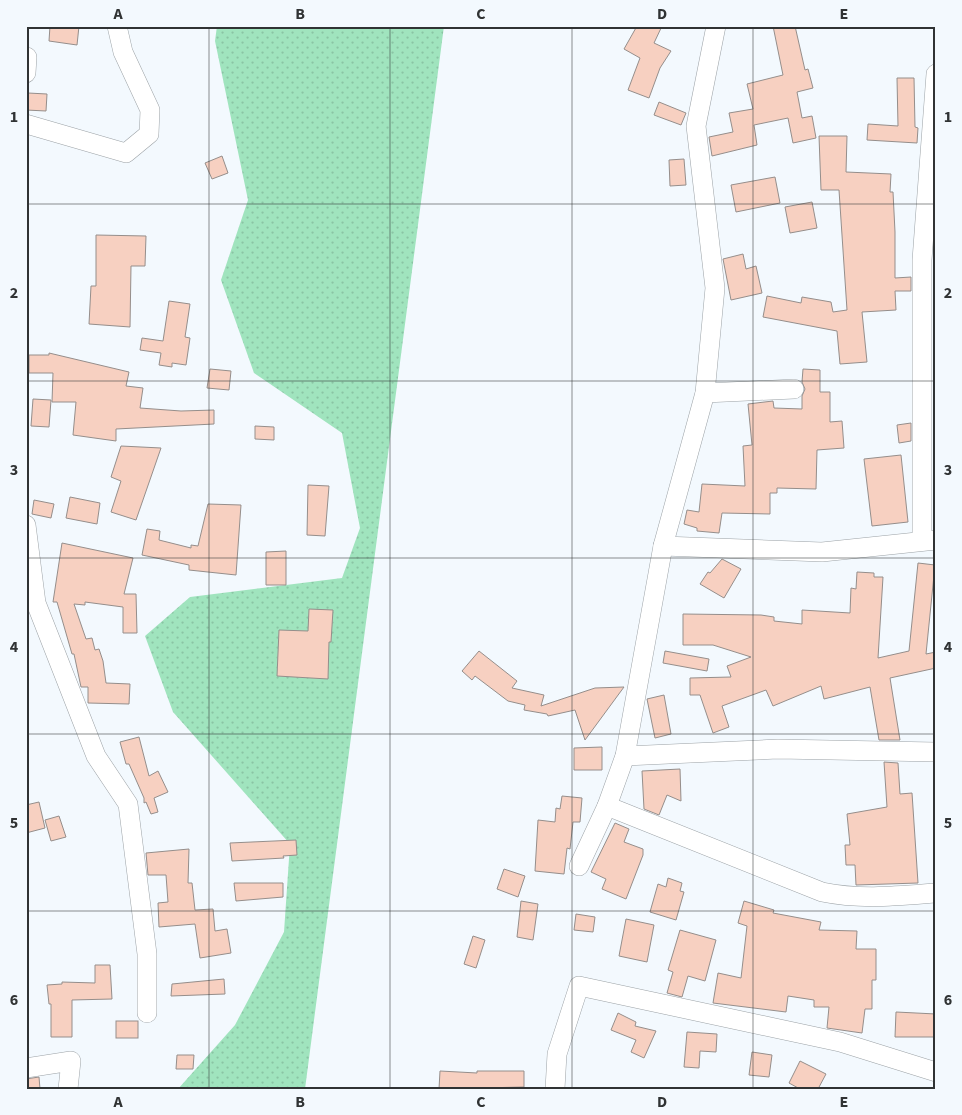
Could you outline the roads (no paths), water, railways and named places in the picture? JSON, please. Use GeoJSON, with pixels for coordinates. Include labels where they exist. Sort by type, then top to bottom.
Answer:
{"type":"FeatureCollection","features":[{"type":"Feature","properties":{"kind":"street"},"geometry":{"type":"LineString","coordinates":[[26,124],[126,153],[149,134],[150,110],[124,52],[117,26]]}},
{"type":"Feature","properties":{"kind":"street"},"geometry":{"type":"LineString","coordinates":[[579,866],[607,806],[625,756],[664,546],[705,393],[715,288],[696,126],[716,26]]}},
{"type":"Feature","properties":{"kind":"street"},"geometry":{"type":"LineString","coordinates":[[664,546],[822,552],[929,541],[929,262],[936,74]]}},
{"type":"Feature","properties":{"kind":"street"},"geometry":{"type":"LineString","coordinates":[[705,393],[794,389]]}},
{"type":"Feature","properties":{"kind":"street"},"geometry":{"type":"LineString","coordinates":[[26,525],[36,603],[96,756],[128,804],[147,954],[148,1013]]}},
{"type":"Feature","properties":{"kind":"street"},"geometry":{"type":"LineString","coordinates":[[625,756],[778,749],[936,752]]}},
{"type":"Feature","properties":{"kind":"street"},"geometry":{"type":"LineString","coordinates":[[607,806],[822,892],[848,898],[870,899],[936,893]]}},
{"type":"Feature","properties":{"kind":"street"},"geometry":{"type":"LineString","coordinates":[[554,1089],[557,1054],[579,986],[840,1042],[936,1072]]}},
{"type":"Feature","properties":{"kind":"street"},"geometry":{"type":"LineString","coordinates":[[26,1068],[71,1062],[68,1089]]}}]}
